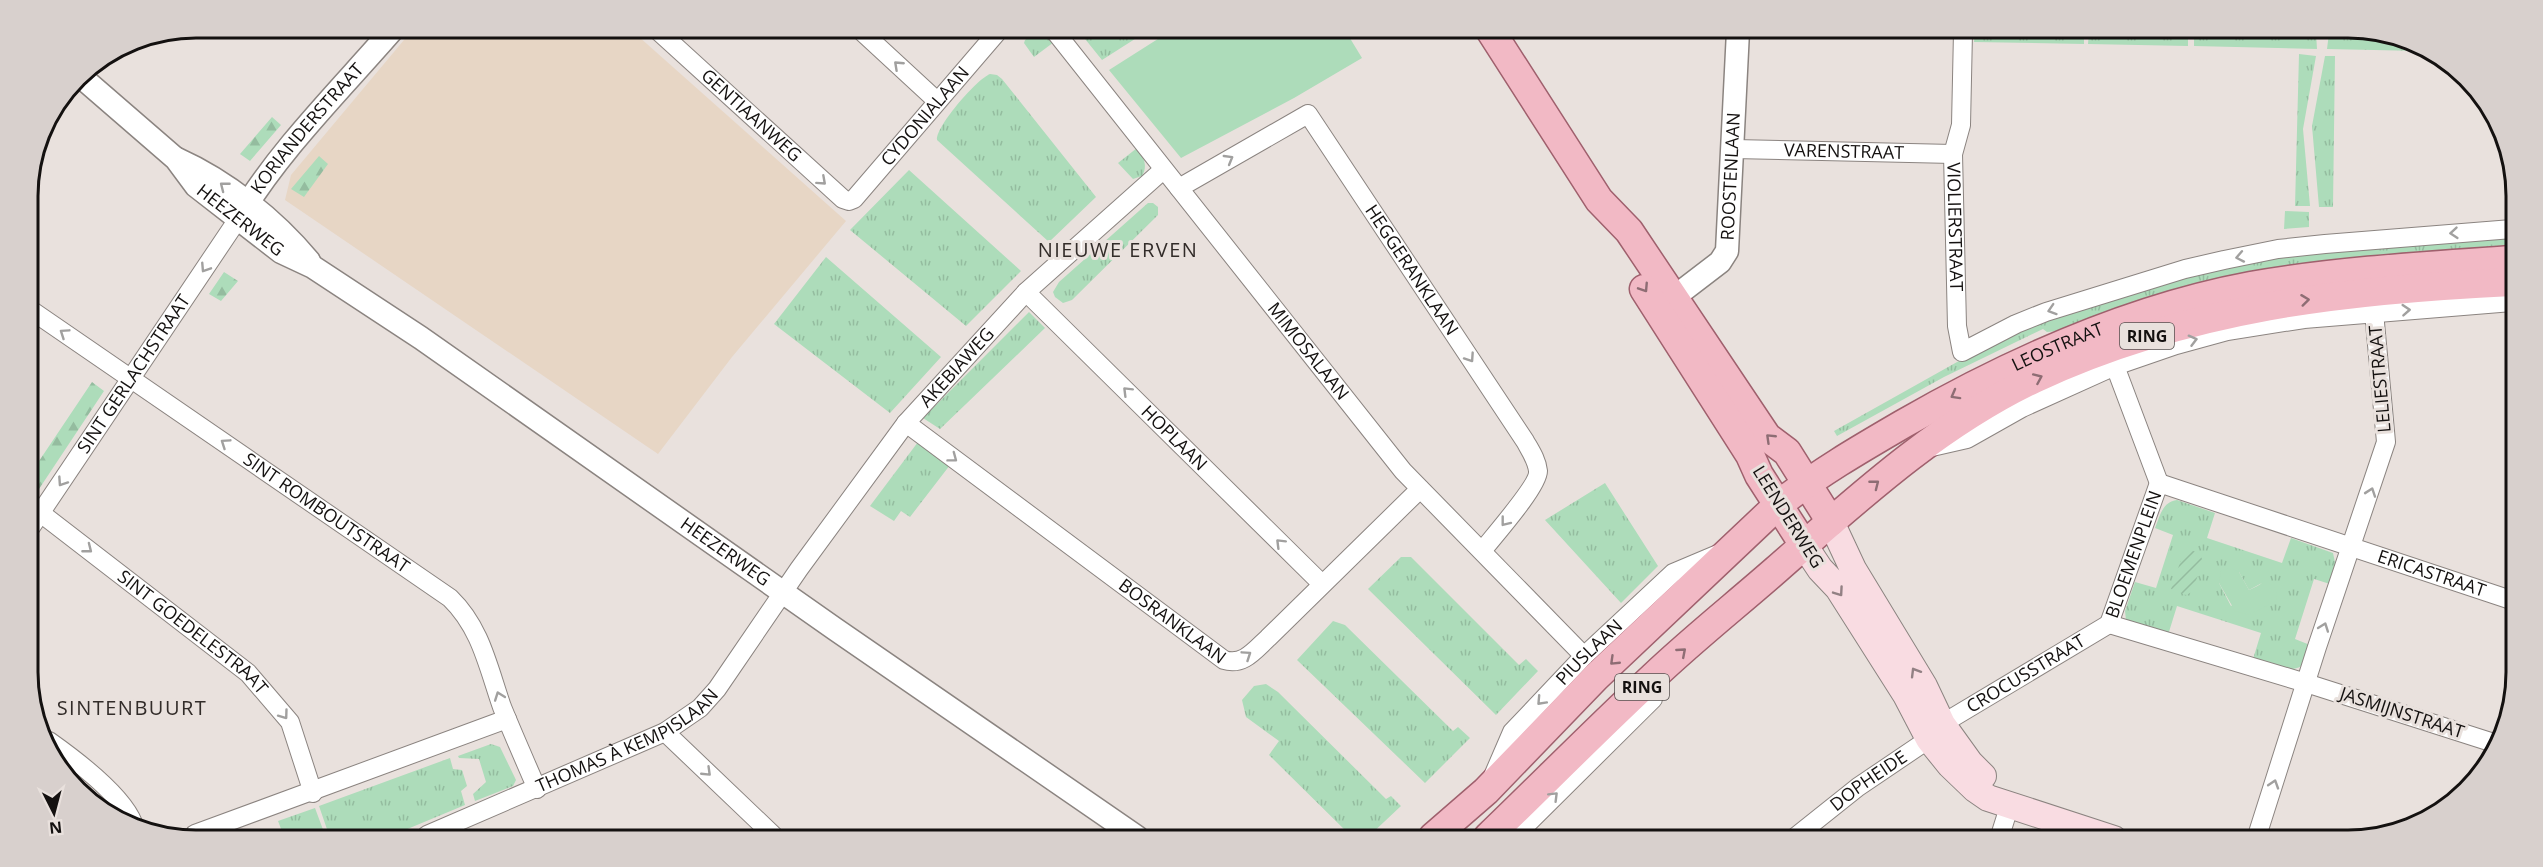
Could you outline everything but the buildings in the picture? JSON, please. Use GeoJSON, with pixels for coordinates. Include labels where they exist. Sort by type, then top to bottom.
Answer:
{"type":"FeatureCollection","features":[{"type":"Feature","properties":{"kind":"main road","name":"LEENDERWEG"},"geometry":{"type":"LineString","coordinates":[[1495,38],[1599,200],[1629,231],[1767,437],[1787,452],[1807,482],[1831,522],[1853,569],[1924,686],[1936,732],[1950,765],[1988,798],[2010,804],[2063,829]]}},
{"type":"Feature","properties":{"kind":"main road","name":"LEENDERWEG"},"geometry":{"type":"LineString","coordinates":[[1599,200],[1612,239],[1750,454],[1778,505],[1820,569],[1838,588],[1906,695],[1936,732]]}},
{"type":"Feature","properties":{"kind":"main road","name":"LEOSTRAAT"},"geometry":{"type":"LineString","coordinates":[[1778,505],[1807,482],[1853,452],[1973,385],[2061,344],[2156,311],[2213,295],[2303,278],[2506,261]]}},
{"type":"Feature","properties":{"kind":"main road","name":"LEOSTRAAT"},"geometry":{"type":"LineString","coordinates":[[1804,545],[1918,450],[1980,408],[2033,380],[2098,353],[2208,318],[2289,301],[2371,292],[2506,282]]}},
{"type":"Feature","properties":{"kind":"main road","name":"PIUSLAAN"},"geometry":{"type":"LineString","coordinates":[[1443,829],[1486,791],[1596,677],[1778,505]]}},
{"type":"Feature","properties":{"kind":"main road","name":"RING"},"geometry":{"type":"LineString","coordinates":[[1496,829],[1655,675],[1804,545]]}},
{"type":"Feature","properties":{"kind":"street","name":"KORIANDERSTRAAT"},"geometry":{"type":"LineString","coordinates":[[243,212],[280,159],[385,38]]}},
{"type":"Feature","properties":{"kind":"street","name":"GENTIAANWEG"},"geometry":{"type":"LineString","coordinates":[[666,38],[834,192],[849,201]]}},
{"type":"Feature","properties":{"kind":"street"},"geometry":{"type":"LineString","coordinates":[[869,38],[938,101]]}},
{"type":"Feature","properties":{"kind":"street","name":"CYDONIALAAN"},"geometry":{"type":"LineString","coordinates":[[849,201],[854,199],[992,38]]}},
{"type":"Feature","properties":{"kind":"street","name":"MIMOSALAAN"},"geometry":{"type":"LineString","coordinates":[[1060,38],[1163,170],[1420,489],[1584,656]]}},
{"type":"Feature","properties":{"kind":"street","name":"ROOSTENLAAN"},"geometry":{"type":"LineString","coordinates":[[1673,298],[1720,262],[1727,250],[1734,149],[1738,38]]}},
{"type":"Feature","properties":{"kind":"street","name":"VIOLIERSTRAAT"},"geometry":{"type":"LineString","coordinates":[[1962,352],[1957,326],[1953,154],[1961,125],[1963,38]]}},
{"type":"Feature","properties":{"kind":"street","name":"HEEZERWEG"},"geometry":{"type":"LineString","coordinates":[[87,81],[176,159],[196,186],[243,212],[281,252],[313,267],[421,338],[1126,830]]}},
{"type":"Feature","properties":{"kind":"street","name":"HEGGERANKLAAN"},"geometry":{"type":"LineString","coordinates":[[1179,188],[1308,114],[1536,461],[1539,473],[1533,486],[1482,551]]}},
{"type":"Feature","properties":{"kind":"street","name":"VARENSTRAAT"},"geometry":{"type":"LineString","coordinates":[[1734,149],[1953,154]]}},
{"type":"Feature","properties":{"kind":"street","name":"AKEBIAWEG"},"geometry":{"type":"LineString","coordinates":[[783,592],[906,423],[1026,292],[1163,170]]}},
{"type":"Feature","properties":{"kind":"street","name":"SINT GERLACHSTRAAT"},"geometry":{"type":"LineString","coordinates":[[38,504],[132,379],[243,212]]}},
{"type":"Feature","properties":{"kind":"street","name":"LEOSTRAAT"},"geometry":{"type":"LineString","coordinates":[[1962,352],[1997,333],[2046,312],[2185,269],[2224,260],[2278,249],[2506,229]]}},
{"type":"Feature","properties":{"kind":"street","name":"HOPLAAN"},"geometry":{"type":"LineString","coordinates":[[1026,292],[1322,584]]}},
{"type":"Feature","properties":{"kind":"street","name":"LEOSTRAAT"},"geometry":{"type":"LineString","coordinates":[[1918,450],[1967,439],[2022,408],[2115,366],[2176,345],[2226,332],[2266,324],[2374,312],[2506,302]]}},
{"type":"Feature","properties":{"kind":"street","name":"LELIESTRAAT"},"geometry":{"type":"LineString","coordinates":[[2352,548],[2386,442],[2374,312]]}},
{"type":"Feature","properties":{"kind":"street","name":"SINT ROMBOUTSTRAAT"},"geometry":{"type":"LineString","coordinates":[[38,315],[450,598],[466,613],[477,635],[507,719],[537,789]]}},
{"type":"Feature","properties":{"kind":"street"},"geometry":{"type":"LineString","coordinates":[[2115,366],[2159,483]]}},
{"type":"Feature","properties":{"kind":"street","name":"BOSRANKLAAN"},"geometry":{"type":"LineString","coordinates":[[906,423],[1224,660],[1233,663],[1246,658],[1420,489]]}},
{"type":"Feature","properties":{"kind":"street","name":"BLOEMENPLEIN"},"geometry":{"type":"LineString","coordinates":[[2306,683],[2109,624],[2159,483],[2352,548]]}},
{"type":"Feature","properties":{"kind":"street","name":"SINT GOEDELESTRAAT"},"geometry":{"type":"LineString","coordinates":[[38,510],[248,673],[290,722],[313,793]]}},
{"type":"Feature","properties":{"kind":"street"},"geometry":{"type":"LineString","coordinates":[[2259,829],[2352,548]]}},
{"type":"Feature","properties":{"kind":"street","name":"ERICASTRAAT"},"geometry":{"type":"LineString","coordinates":[[2352,548],[2506,598]]}},
{"type":"Feature","properties":{"kind":"street","name":"PIUSLAAN"},"geometry":{"type":"LineString","coordinates":[[1486,791],[1512,732],[1584,656],[1673,573],[1728,550]]}},
{"type":"Feature","properties":{"kind":"street","name":"THOMAS À KEMPISLAAN"},"geometry":{"type":"LineString","coordinates":[[439,830],[665,732],[700,708],[717,689],[783,592]]}},
{"type":"Feature","properties":{"kind":"street","name":"CROCUSSTRAAT"},"geometry":{"type":"LineString","coordinates":[[1936,732],[2109,624]]}},
{"type":"Feature","properties":{"kind":"street"},"geometry":{"type":"LineString","coordinates":[[1521,829],[1653,699],[1655,675]]}},
{"type":"Feature","properties":{"kind":"street","name":"JASMIJNSTRAAT"},"geometry":{"type":"LineString","coordinates":[[2306,683],[2488,741]]}},
{"type":"Feature","properties":{"kind":"street"},"geometry":{"type":"LineString","coordinates":[[207,830],[313,793],[507,719]]}},
{"type":"Feature","properties":{"kind":"street"},"geometry":{"type":"LineString","coordinates":[[665,732],[767,830]]}},
{"type":"Feature","properties":{"kind":"street","name":"DOPHEIDE"},"geometry":{"type":"LineString","coordinates":[[1805,829],[1858,787],[1936,732]]}},
{"type":"Feature","properties":{"kind":"street"},"geometry":{"type":"LineString","coordinates":[[57,747],[120,802],[130,814]]}},
{"type":"Feature","properties":{"kind":"street"},"geometry":{"type":"LineString","coordinates":[[2002,829],[2010,804]]}},
{"type":"Feature","properties":{"kind":"shaded area"},"geometry":{"type":"Polygon","coordinates":[[[406,38],[640,38],[846,221],[732,357],[658,454],[285,200],[291,175],[406,38]]]}},
{"type":"Feature","properties":{"kind":"green space"},"geometry":{"type":"Polygon","coordinates":[[[1051,38],[1054,42],[1034,57],[1024,43],[1025,40],[1051,38]]]}},
{"type":"Feature","properties":{"kind":"green space"},"geometry":{"type":"Polygon","coordinates":[[[1084,38],[1136,38],[1102,60],[1084,38]]]}},
{"type":"Feature","properties":{"kind":"green space"},"geometry":{"type":"Polygon","coordinates":[[[1159,38],[1350,38],[1362,58],[1294,98],[1181,158],[1109,70],[1159,38]]]}},
{"type":"Feature","properties":{"kind":"green space"},"geometry":{"type":"Polygon","coordinates":[[[1974,38],[2084,38],[2084,44],[1974,42],[1974,38]]]}},
{"type":"Feature","properties":{"kind":"green space"},"geometry":{"type":"Polygon","coordinates":[[[2088,38],[2188,38],[2188,46],[2088,44],[2088,38]]]}},
{"type":"Feature","properties":{"kind":"green space"},"geometry":{"type":"Polygon","coordinates":[[[2194,38],[2316,38],[2317,49],[2194,46],[2194,38]]]}},
{"type":"Feature","properties":{"kind":"green space"},"geometry":{"type":"Polygon","coordinates":[[[2328,38],[2347,38],[2388,43],[2410,51],[2327,49],[2328,38]]]}},
{"type":"Feature","properties":{"kind":"green space"},"geometry":{"type":"Polygon","coordinates":[[[2299,54],[2316,56],[2303,129],[2310,206],[2295,206],[2299,54]]]}},
{"type":"Feature","properties":{"kind":"green space"},"geometry":{"type":"Polygon","coordinates":[[[2325,56],[2335,56],[2333,207],[2319,207],[2312,126],[2325,56]]]}},
{"type":"Feature","properties":{"kind":"green space"},"geometry":{"type":"Polygon","coordinates":[[[990,74],[1002,79],[1096,197],[1049,242],[937,140],[943,124],[958,104],[976,84],[990,74]]]}},
{"type":"Feature","properties":{"kind":"green space"},"geometry":{"type":"Polygon","coordinates":[[[272,117],[281,125],[250,161],[240,154],[272,117]]]}},
{"type":"Feature","properties":{"kind":"green space"},"geometry":{"type":"Polygon","coordinates":[[[1137,148],[1143,158],[1145,169],[1142,176],[1133,179],[1118,163],[1137,148]]]}},
{"type":"Feature","properties":{"kind":"green space"},"geometry":{"type":"Polygon","coordinates":[[[319,156],[328,164],[304,197],[291,189],[319,156]]]}},
{"type":"Feature","properties":{"kind":"green space"},"geometry":{"type":"Polygon","coordinates":[[[909,170],[1021,271],[966,326],[850,230],[909,170]]]}},
{"type":"Feature","properties":{"kind":"green space"},"geometry":{"type":"Polygon","coordinates":[[[1148,203],[1153,203],[1158,207],[1158,215],[1072,300],[1063,303],[1055,297],[1053,292],[1059,282],[1148,203]]]}},
{"type":"Feature","properties":{"kind":"green space"},"geometry":{"type":"Polygon","coordinates":[[[2285,211],[2309,212],[2309,227],[2284,229],[2285,211]]]}},
{"type":"Feature","properties":{"kind":"green space"},"geometry":{"type":"Polygon","coordinates":[[[2506,236],[2506,249],[2070,330],[2047,332],[2043,329],[1944,377],[1837,436],[1834,431],[2007,334],[2184,275],[2270,257],[2506,236]]]}},
{"type":"Feature","properties":{"kind":"green space"},"geometry":{"type":"Polygon","coordinates":[[[826,257],[941,357],[890,413],[774,324],[826,257]]]}},
{"type":"Feature","properties":{"kind":"green space"},"geometry":{"type":"Polygon","coordinates":[[[224,272],[238,281],[221,301],[209,294],[224,272]]]}},
{"type":"Feature","properties":{"kind":"green space"},"geometry":{"type":"Polygon","coordinates":[[[1029,312],[1045,328],[940,429],[923,418],[1029,312]]]}},
{"type":"Feature","properties":{"kind":"green space"},"geometry":{"type":"Polygon","coordinates":[[[92,382],[104,391],[39,489],[38,463],[92,382]]]}},
{"type":"Feature","properties":{"kind":"green space"},"geometry":{"type":"Polygon","coordinates":[[[918,442],[950,465],[910,517],[901,511],[894,521],[870,506],[918,442]]]}},
{"type":"Feature","properties":{"kind":"green space"},"geometry":{"type":"Polygon","coordinates":[[[1605,483],[1658,566],[1621,603],[1545,520],[1605,483]]]}},
{"type":"Feature","properties":{"kind":"green space"},"geometry":{"type":"Polygon","coordinates":[[[2177,500],[2215,513],[2207,538],[2282,563],[2291,538],[2333,553],[2336,567],[2330,584],[2314,579],[2295,639],[2310,645],[2305,661],[2299,667],[2280,668],[2253,659],[2261,633],[2177,606],[2168,635],[2126,620],[2125,611],[2135,582],[2156,588],[2173,535],[2155,528],[2162,510],[2172,501],[2177,500]],[[2239,572],[2219,583],[2231,606],[2262,583],[2249,590],[2239,572]]]}},
{"type":"Feature","properties":{"kind":"green space"},"geometry":{"type":"Polygon","coordinates":[[[2185,548],[2199,553],[2203,561],[2192,592],[2186,595],[2171,589],[2185,548]]]}},
{"type":"Feature","properties":{"kind":"green space"},"geometry":{"type":"Polygon","coordinates":[[[1401,557],[1411,557],[1519,665],[1526,659],[1538,671],[1496,715],[1368,589],[1401,557]]]}},
{"type":"Feature","properties":{"kind":"green space"},"geometry":{"type":"Polygon","coordinates":[[[2231,568],[2239,572],[2249,590],[2266,582],[2272,585],[2276,592],[2276,601],[2249,615],[2235,611],[2219,583],[2221,571],[2231,568]]]}},
{"type":"Feature","properties":{"kind":"green space"},"geometry":{"type":"Polygon","coordinates":[[[1333,621],[1345,625],[1453,731],[1458,727],[1470,738],[1425,783],[1297,660],[1333,621]]]}},
{"type":"Feature","properties":{"kind":"green space"},"geometry":{"type":"Polygon","coordinates":[[[1266,684],[1278,692],[1386,799],[1391,796],[1401,806],[1376,829],[1344,829],[1269,755],[1279,741],[1246,717],[1242,700],[1254,686],[1266,684]]]}},
{"type":"Feature","properties":{"kind":"green space"},"geometry":{"type":"Polygon","coordinates":[[[491,744],[500,747],[516,780],[513,786],[475,801],[473,794],[486,782],[479,759],[459,758],[458,756],[491,744]]]}},
{"type":"Feature","properties":{"kind":"green space"},"geometry":{"type":"Polygon","coordinates":[[[450,758],[453,769],[462,770],[467,786],[461,791],[465,805],[405,830],[327,830],[319,806],[450,758]]]}},
{"type":"Feature","properties":{"kind":"green space"},"geometry":{"type":"Polygon","coordinates":[[[315,808],[323,830],[281,830],[278,821],[315,808]]]}},
{"type":"Feature","properties":{"kind":"district","name":"NIEUWE ERVEN"},"geometry":{"type":"Point","coordinates":[1118,250]}},
{"type":"Feature","properties":{"kind":"district","name":"SINTENBUURT"},"geometry":{"type":"Point","coordinates":[132,708]}}]}
